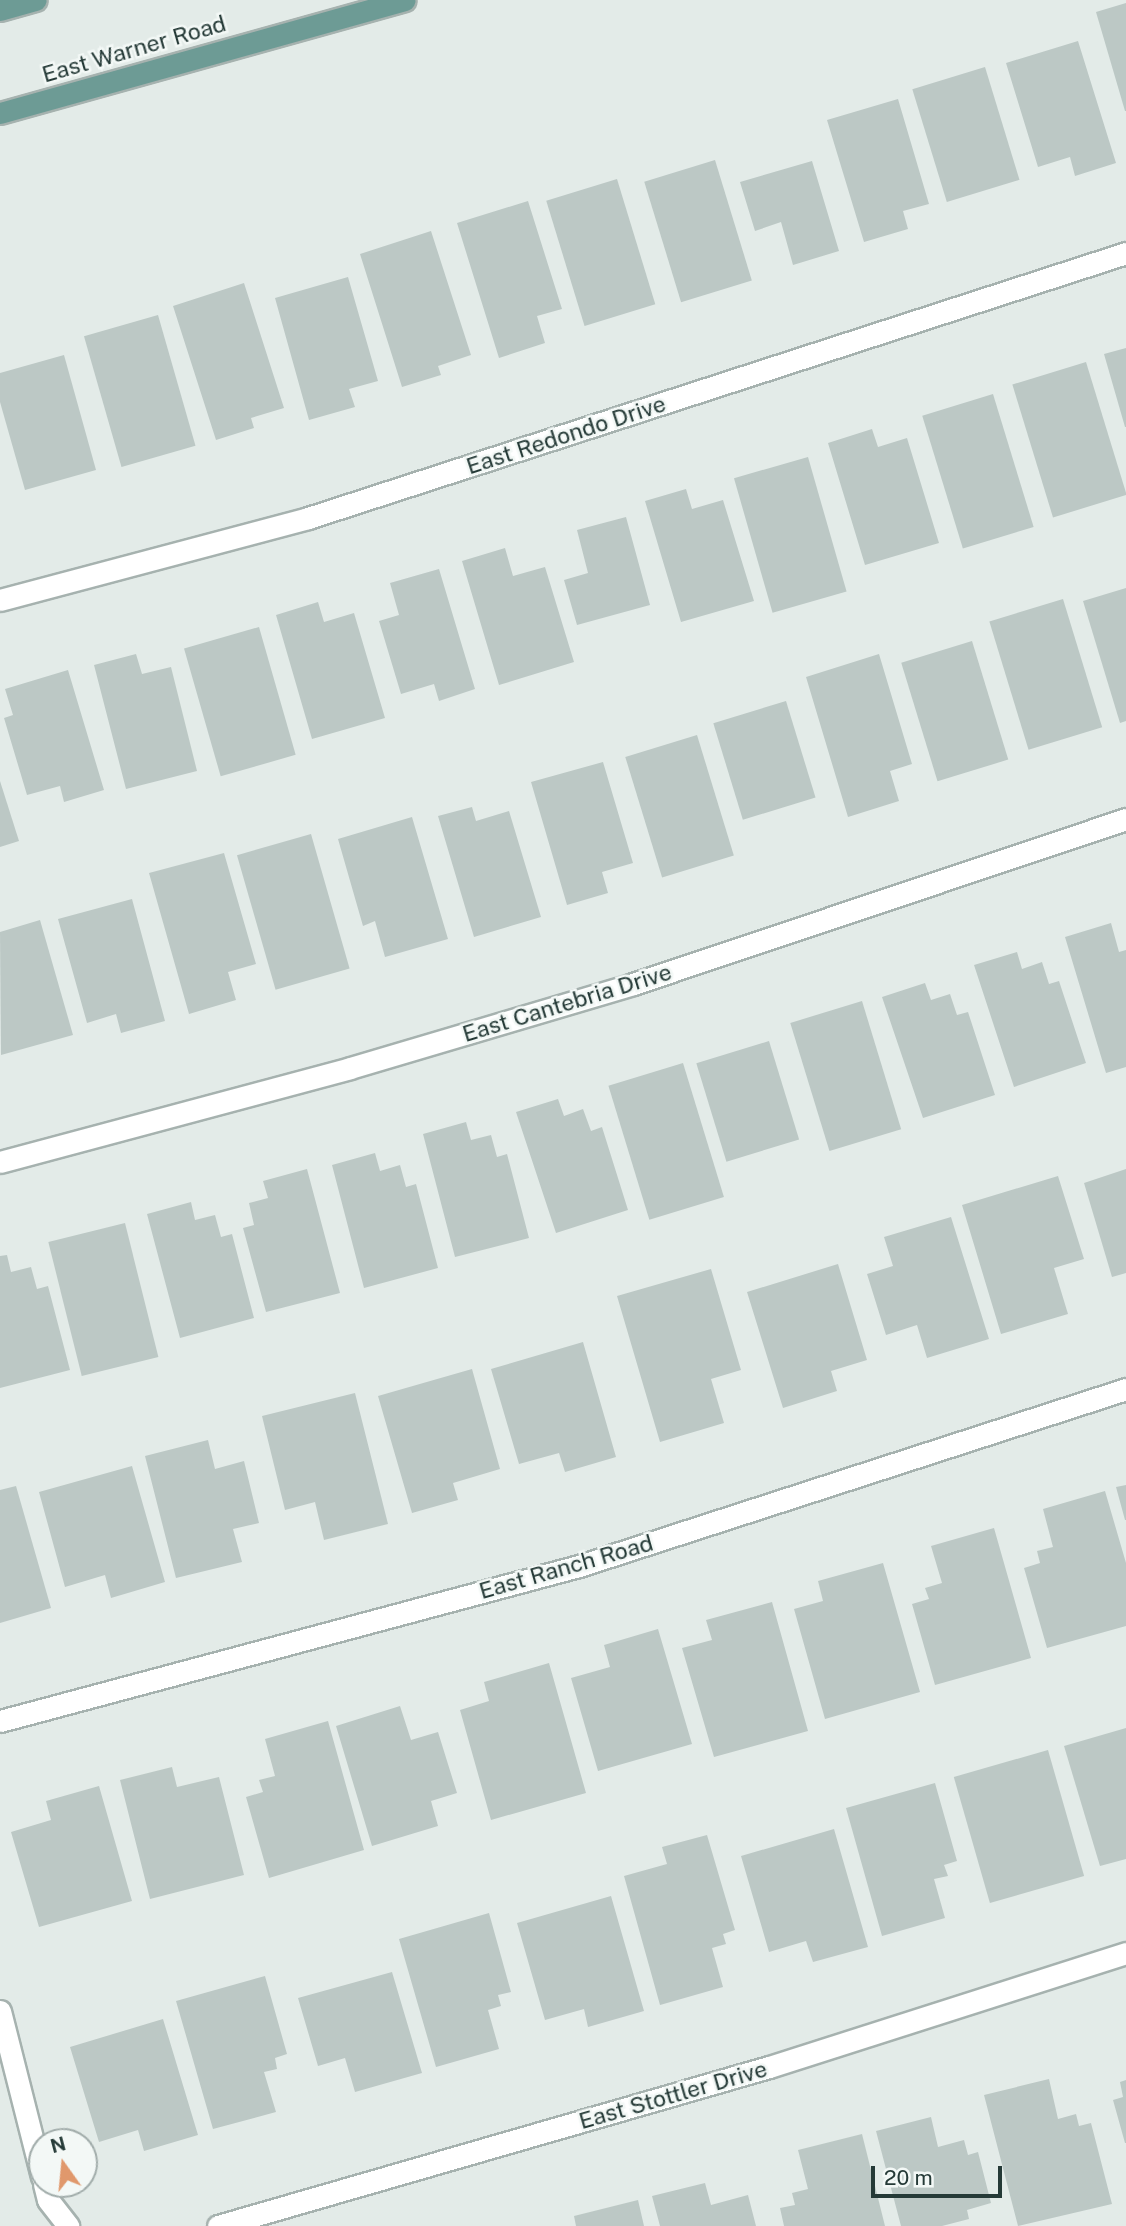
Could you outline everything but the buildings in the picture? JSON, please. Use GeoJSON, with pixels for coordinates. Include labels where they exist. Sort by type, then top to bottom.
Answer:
{"type":"FeatureCollection","features":[{"type":"Feature","properties":{"kind":"main road"},"geometry":{"type":"LineString","coordinates":[[0,10],[36,0]]}},
{"type":"Feature","properties":{"kind":"main road","name":"East Warner Road"},"geometry":{"type":"LineString","coordinates":[[0,114],[404,0]]}},
{"type":"Feature","properties":{"kind":"street","name":"East Redondo Drive"},"geometry":{"type":"LineString","coordinates":[[0,600],[308,518],[1126,253]]}},
{"type":"Feature","properties":{"kind":"street","name":"East Cantebria Drive"},"geometry":{"type":"LineString","coordinates":[[0,1162],[350,1068],[633,984],[1126,819]]}},
{"type":"Feature","properties":{"kind":"street","name":"East Ranch Road"},"geometry":{"type":"LineString","coordinates":[[0,1721],[579,1566],[1126,1389]]}},
{"type":"Feature","properties":{"kind":"street","name":"East Stottler Drive"},"geometry":{"type":"LineString","coordinates":[[218,2226],[769,2067],[1126,1953]]}},
{"type":"Feature","properties":{"kind":"street"},"geometry":{"type":"LineString","coordinates":[[0,2011],[30,2128]]}},
{"type":"Feature","properties":{"kind":"street"},"geometry":{"type":"LineString","coordinates":[[48,2198],[68,2226]]}}]}
